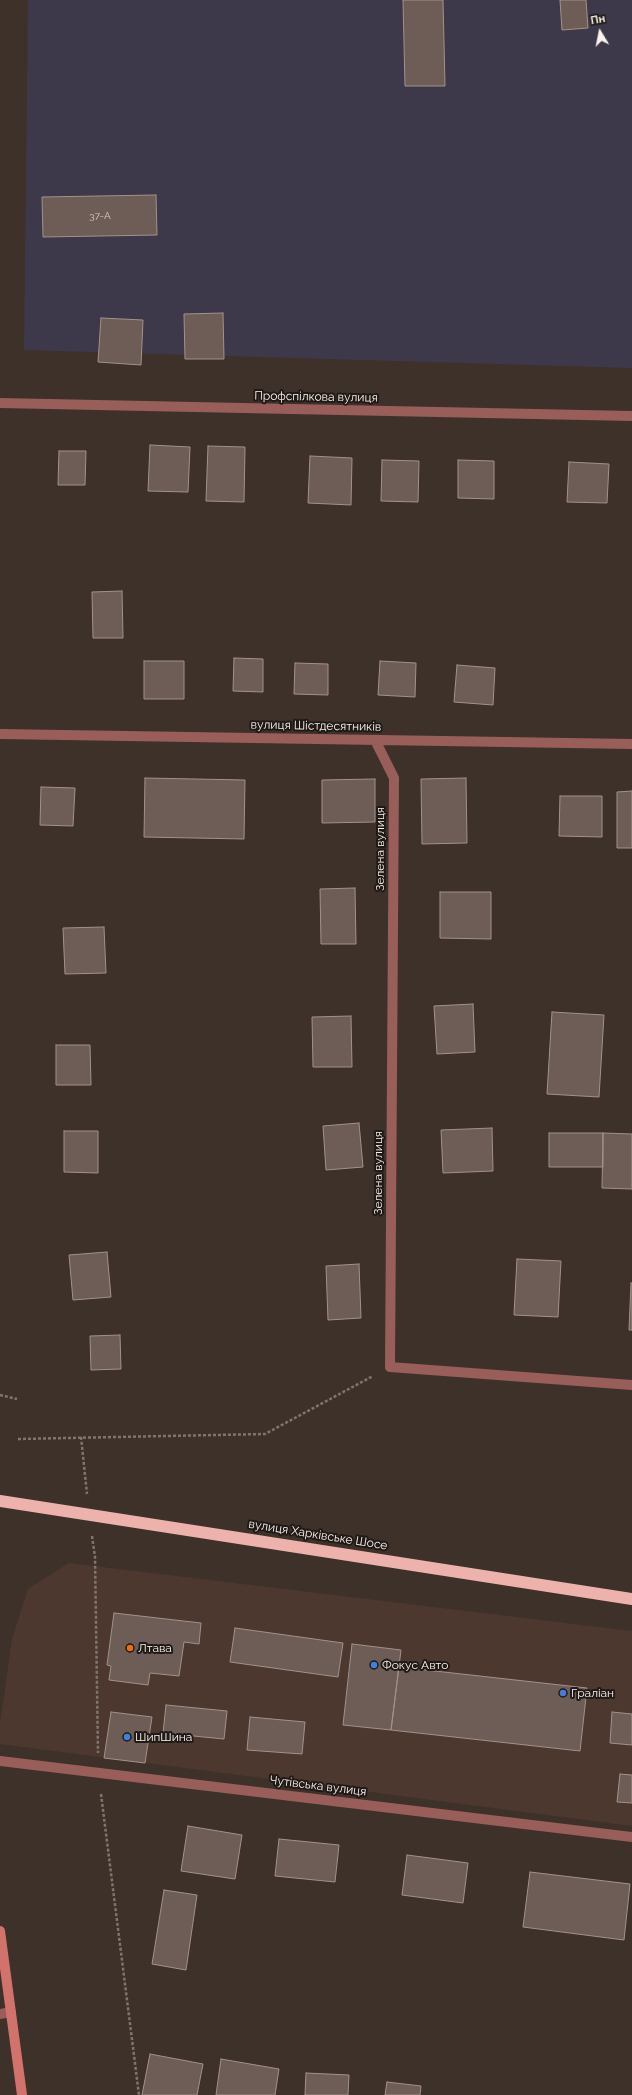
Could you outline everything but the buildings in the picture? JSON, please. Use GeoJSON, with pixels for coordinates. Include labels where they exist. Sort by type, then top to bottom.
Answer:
{"type":"FeatureCollection","features":[{"type":"Feature","properties":{"kind":"highway","name":"вулиця Харківське Шосе"},"geometry":{"type":"LineString","coordinates":[[0,1501],[632,1599]]}},
{"type":"Feature","properties":{"kind":"main road"},"geometry":{"type":"LineString","coordinates":[[0,1931],[22,2095]]}},
{"type":"Feature","properties":{"kind":"street","name":"Профспілкова вулиця"},"geometry":{"type":"LineString","coordinates":[[0,403],[632,416]]}},
{"type":"Feature","properties":{"kind":"street","name":"вулиця Шістдесятників"},"geometry":{"type":"LineString","coordinates":[[0,734],[632,744]]}},
{"type":"Feature","properties":{"kind":"street","name":"Зелена вулиця"},"geometry":{"type":"LineString","coordinates":[[375,740],[394,778],[390,1367]]}},
{"type":"Feature","properties":{"kind":"street"},"geometry":{"type":"LineString","coordinates":[[390,1367],[632,1385]]}},
{"type":"Feature","properties":{"kind":"street","name":"Чутівська вулиця"},"geometry":{"type":"LineString","coordinates":[[0,1761],[632,1837]]}},
{"type":"Feature","properties":{"kind":"street"},"geometry":{"type":"LineString","coordinates":[[0,2014],[11,2012]]}},
{"type":"Feature","properties":{"kind":"path"},"geometry":{"type":"LineString","coordinates":[[18,1439],[265,1434],[390,1367]]}},
{"type":"Feature","properties":{"kind":"path"},"geometry":{"type":"LineString","coordinates":[[0,1395],[17,1399]]}},
{"type":"Feature","properties":{"kind":"path"},"geometry":{"type":"LineString","coordinates":[[95,1557],[98,1773],[139,2095]]}},
{"type":"Feature","properties":{"kind":"shaded area"},"geometry":{"type":"Polygon","coordinates":[[[28,0],[632,0],[632,368],[24,350],[28,0]]]}},
{"type":"Feature","properties":{"kind":"shaded area"},"geometry":{"type":"Polygon","coordinates":[[[69,1563],[632,1631],[632,1826],[0,1744],[0,1724],[12,1639],[28,1589],[69,1563]]]}},
{"type":"Feature","properties":{"kind":"place","name":"Лтава"},"geometry":{"type":"Point","coordinates":[130,1648]}},
{"type":"Feature","properties":{"kind":"place","name":"Фокус Авто"},"geometry":{"type":"Point","coordinates":[374,1665]}},
{"type":"Feature","properties":{"kind":"place","name":"Граліан"},"geometry":{"type":"Point","coordinates":[563,1693]}},
{"type":"Feature","properties":{"kind":"place","name":"ШипШина"},"geometry":{"type":"Point","coordinates":[127,1737]}}]}
